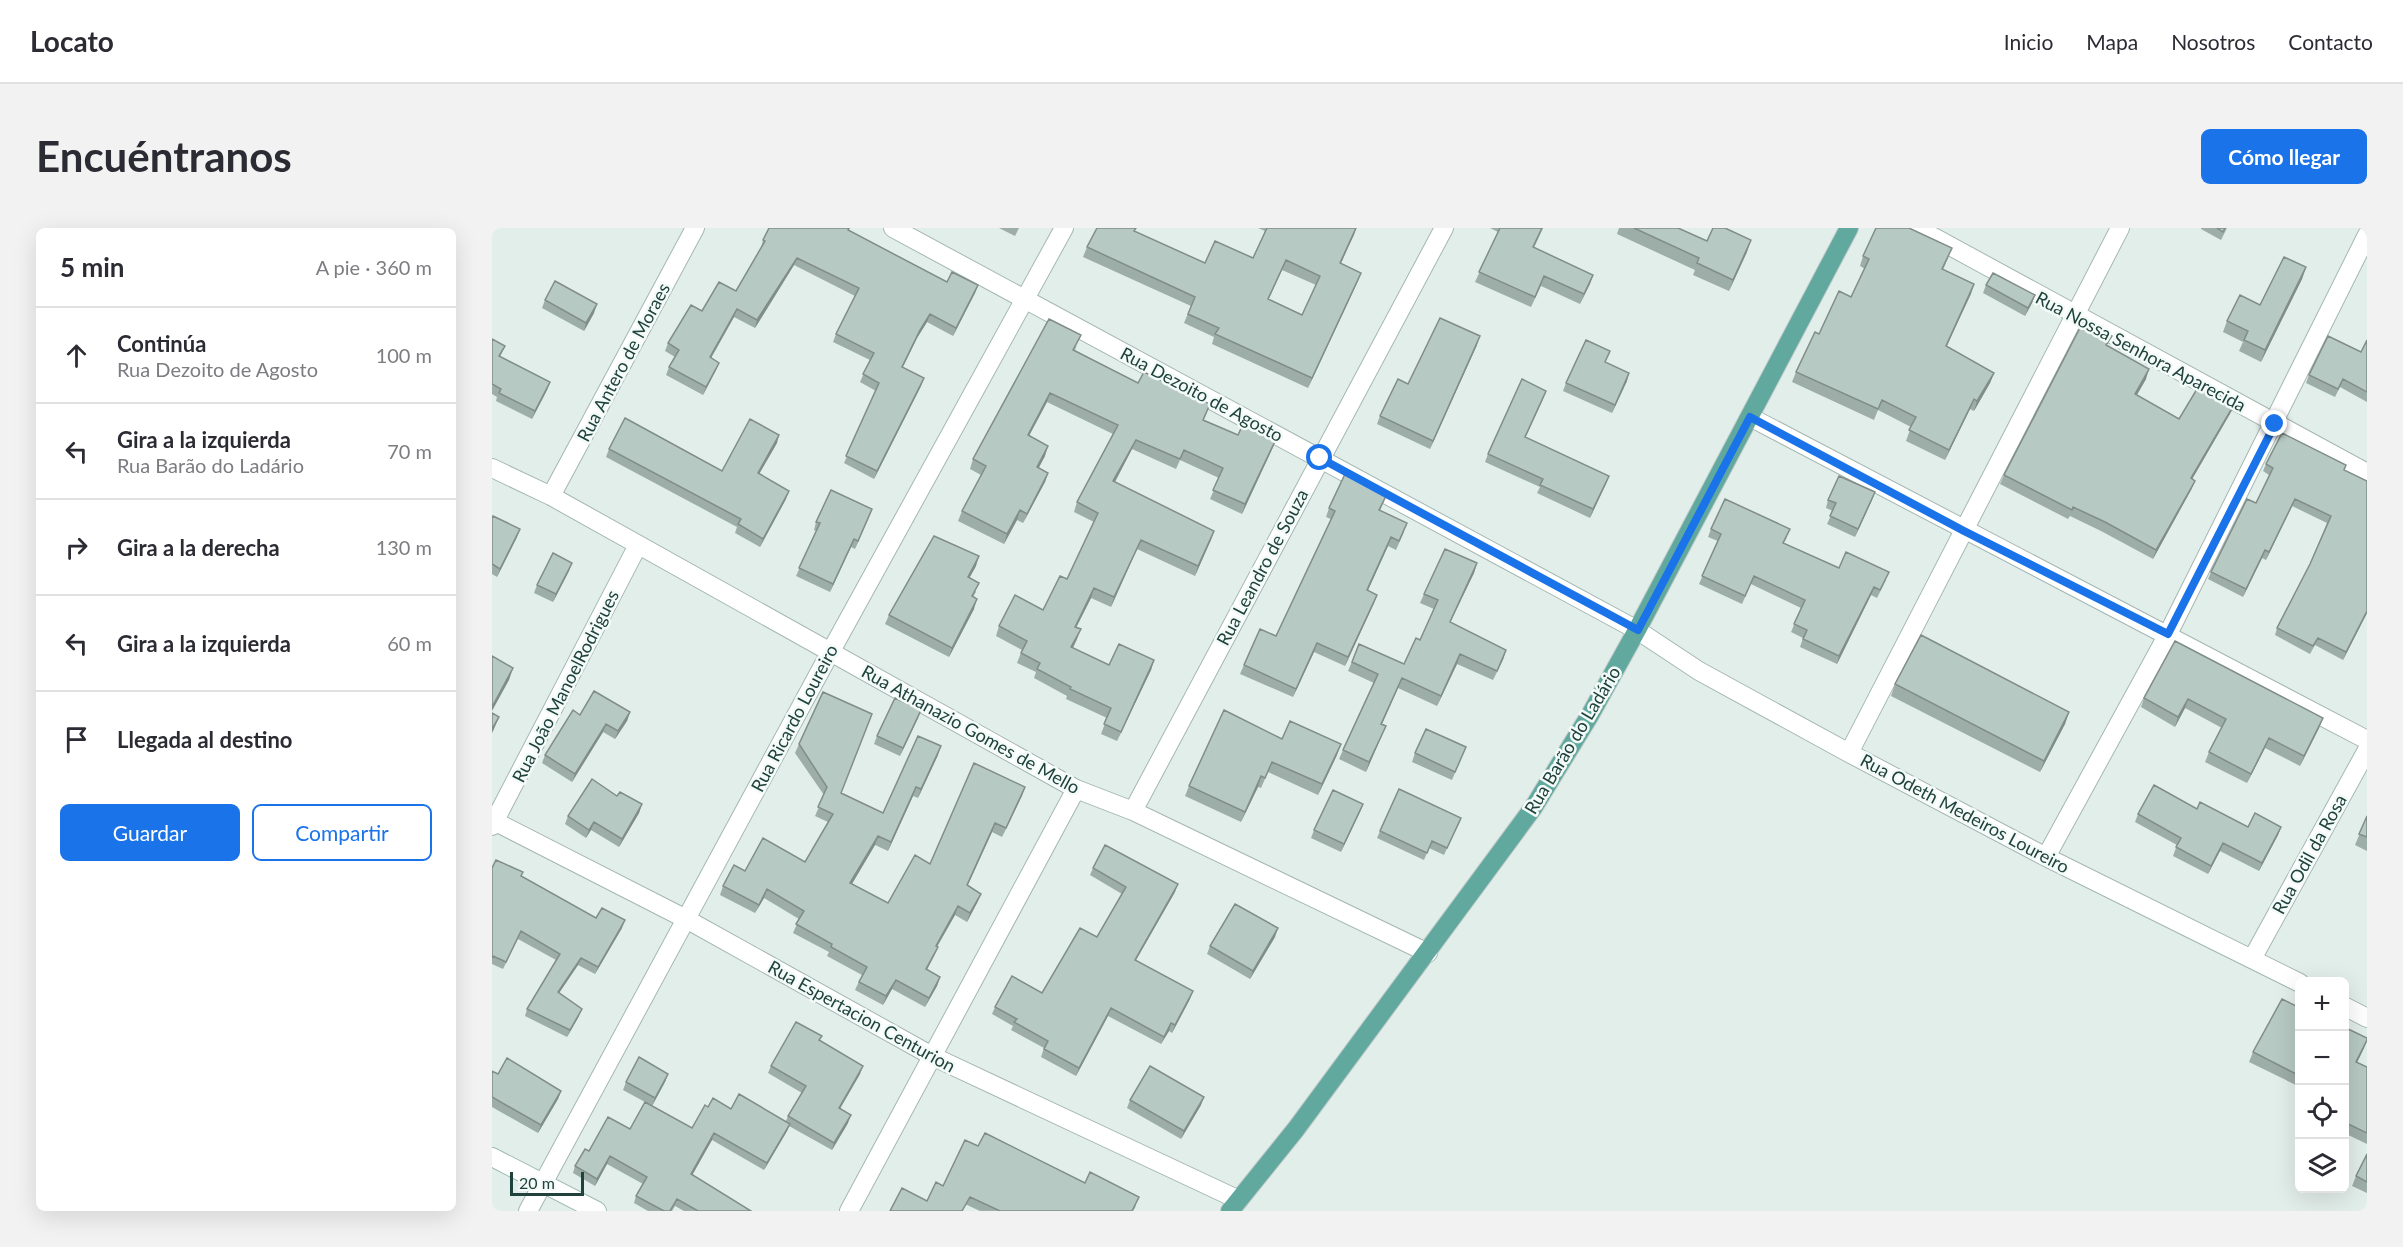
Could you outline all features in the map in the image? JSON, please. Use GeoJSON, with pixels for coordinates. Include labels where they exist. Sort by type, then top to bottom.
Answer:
{"type":"FeatureCollection","features":[{"type":"Feature","properties":{"kind":"main road","name":"Rua Barão do Ladário"},"geometry":{"type":"LineString","coordinates":[[1234,1205],[1296,1129],[1533,808],[1590,715],[1638,630],[1849,228]]}},
{"type":"Feature","properties":{"kind":"street","name":"Rua Antero de Moraes"},"geometry":{"type":"LineString","coordinates":[[551,496],[695,228]]}},
{"type":"Feature","properties":{"kind":"street","name":"Rua Dezoito de Agosto"},"geometry":{"type":"LineString","coordinates":[[893,228],[1638,630]]}},
{"type":"Feature","properties":{"kind":"street","name":"Rua Ricardo Loureiro"},"geometry":{"type":"LineString","coordinates":[[528,1211],[831,651],[1064,228]]}},
{"type":"Feature","properties":{"kind":"street","name":"Rua Leandro de Souza"},"geometry":{"type":"LineString","coordinates":[[1133,811],[1443,228]]}},
{"type":"Feature","properties":{"kind":"street","name":"Rua Nossa Senhora Aparecida"},"geometry":{"type":"LineString","coordinates":[[1917,228],[2074,316],[2367,473]]}},
{"type":"Feature","properties":{"kind":"street"},"geometry":{"type":"LineString","coordinates":[[1849,753],[2120,228]]}},
{"type":"Feature","properties":{"kind":"street"},"geometry":{"type":"LineString","coordinates":[[2046,857],[2168,634],[2275,424],[2367,235]]}},
{"type":"Feature","properties":{"kind":"street"},"geometry":{"type":"LineString","coordinates":[[1750,417],[2367,740]]}},
{"type":"Feature","properties":{"kind":"street","name":"Rua Athanazio Gomes de Mello"},"geometry":{"type":"LineString","coordinates":[[492,468],[551,496],[1076,789],[1133,811],[1428,953]]}},
{"type":"Feature","properties":{"kind":"street","name":"Rua João ManoelRodrigues"},"geometry":{"type":"LineString","coordinates":[[493,822],[638,545]]}},
{"type":"Feature","properties":{"kind":"street","name":"Rua Odeth Medeiros Loureiro"},"geometry":{"type":"LineString","coordinates":[[1638,630],[1699,671],[1849,753],[2046,857],[2295,980]]}},
{"type":"Feature","properties":{"kind":"street","name":"Rua Odil da Rosa"},"geometry":{"type":"LineString","coordinates":[[2252,959],[2367,750]]}},
{"type":"Feature","properties":{"kind":"street"},"geometry":{"type":"LineString","coordinates":[[849,1211],[934,1057],[1076,789]]}},
{"type":"Feature","properties":{"kind":"street","name":"Rua Espertacion Centurion"},"geometry":{"type":"LineString","coordinates":[[493,822],[686,919],[934,1057],[1234,1205]]}},
{"type":"Feature","properties":{"kind":"street"},"geometry":{"type":"LineString","coordinates":[[2349,1009],[2367,1018]]}},
{"type":"Feature","properties":{"kind":"street"},"geometry":{"type":"LineString","coordinates":[[492,1157],[597,1211]]}},
{"type":"Feature","properties":{"kind":"building"},"geometry":{"type":"Polygon","coordinates":[[[769,228],[849,228],[848,230],[947,282],[952,272],[978,285],[956,328],[930,314],[920,330],[902,367],[924,378],[877,471],[846,456],[879,383],[863,374],[874,353],[836,334],[859,288],[797,258],[757,320],[737,309],[710,357],[719,363],[706,387],[669,367],[679,350],[668,343],[691,305],[702,311],[719,282],[736,291],[765,241],[763,240],[769,228]]]}},
{"type":"Feature","properties":{"kind":"building"},"geometry":{"type":"Polygon","coordinates":[[[1097,228],[1136,228],[1134,231],[1205,263],[1215,241],[1253,258],[1267,228],[1356,228],[1340,263],[1361,273],[1312,378],[1215,334],[1219,328],[1188,314],[1195,297],[1087,247],[1097,228]],[[1286,260],[1268,299],[1302,315],[1320,276],[1286,260]]]}},
{"type":"Feature","properties":{"kind":"building"},"geometry":{"type":"Polygon","coordinates":[[[1500,228],[1542,228],[1533,247],[1593,275],[1584,294],[1544,276],[1535,297],[1479,272],[1500,228]]]}},
{"type":"Feature","properties":{"kind":"building"},"geometry":{"type":"Polygon","coordinates":[[[1634,228],[1678,228],[1707,241],[1713,228],[1725,228],[1751,240],[1733,280],[1697,263],[1699,258],[1634,228]]]}},
{"type":"Feature","properties":{"kind":"building"},"geometry":{"type":"Polygon","coordinates":[[[1876,228],[1909,228],[1952,248],[1942,269],[1974,284],[1946,346],[1994,373],[1977,401],[1974,399],[1949,450],[1909,430],[1916,417],[1882,400],[1878,409],[1796,372],[1815,332],[1819,334],[1839,291],[1851,297],[1869,259],[1863,256],[1876,228]]]}},
{"type":"Feature","properties":{"kind":"building"},"geometry":{"type":"Polygon","coordinates":[[[2284,257],[2306,267],[2265,350],[2244,340],[2248,331],[2227,321],[2240,295],[2260,305],[2284,257]]]}},
{"type":"Feature","properties":{"kind":"building"},"geometry":{"type":"Polygon","coordinates":[[[1993,273],[2035,295],[2028,308],[1986,285],[1993,273]]]}},
{"type":"Feature","properties":{"kind":"building"},"geometry":{"type":"Polygon","coordinates":[[[555,281],[597,304],[586,323],[545,300],[555,281]]]}},
{"type":"Feature","properties":{"kind":"building"},"geometry":{"type":"Polygon","coordinates":[[[1440,318],[1480,336],[1433,441],[1380,416],[1398,379],[1408,384],[1440,318]]]}},
{"type":"Feature","properties":{"kind":"building"},"geometry":{"type":"Polygon","coordinates":[[[1049,319],[1081,335],[1073,350],[1138,383],[1144,372],[1210,404],[1203,420],[1238,435],[1244,422],[1277,437],[1245,504],[1213,490],[1223,468],[1184,450],[1180,459],[1136,440],[1113,481],[1214,531],[1198,566],[1141,540],[1114,597],[1094,588],[1075,627],[1081,629],[1071,647],[1109,665],[1119,644],[1154,660],[1121,732],[1104,724],[1111,708],[1070,689],[1071,687],[1037,669],[1040,663],[1021,653],[1027,641],[999,626],[1015,595],[1043,610],[1060,576],[1067,579],[1098,513],[1077,502],[1118,425],[1050,393],[1028,435],[1048,446],[1037,467],[1048,473],[1027,514],[1020,510],[1007,534],[962,511],[986,466],[973,459],[1049,319]]]}},
{"type":"Feature","properties":{"kind":"building"},"geometry":{"type":"Polygon","coordinates":[[[2084,320],[2112,336],[2106,345],[2149,369],[2135,394],[2179,419],[2200,384],[2235,403],[2191,478],[2195,481],[2156,550],[2105,522],[2073,507],[2072,510],[2004,475],[2084,320]]]}},
{"type":"Feature","properties":{"kind":"building"},"geometry":{"type":"Polygon","coordinates":[[[2328,336],[2361,352],[2367,340],[2367,392],[2343,379],[2338,389],[2309,375],[2328,336]]]}},
{"type":"Feature","properties":{"kind":"building"},"geometry":{"type":"Polygon","coordinates":[[[492,339],[505,346],[499,356],[550,382],[535,411],[499,393],[501,389],[492,384],[492,339]]]}},
{"type":"Feature","properties":{"kind":"building"},"geometry":{"type":"Polygon","coordinates":[[[1586,340],[1610,351],[1605,362],[1629,373],[1615,405],[1566,383],[1586,340]]]}},
{"type":"Feature","properties":{"kind":"building"},"geometry":{"type":"Polygon","coordinates":[[[1522,379],[1546,391],[1525,437],[1609,476],[1593,509],[1540,485],[1543,479],[1488,454],[1522,379]]]}},
{"type":"Feature","properties":{"kind":"building"},"geometry":{"type":"Polygon","coordinates":[[[625,418],[722,471],[750,419],[779,435],[758,473],[789,491],[763,539],[738,524],[741,519],[609,449],[625,418]]]}},
{"type":"Feature","properties":{"kind":"building"},"geometry":{"type":"Polygon","coordinates":[[[2282,433],[2346,465],[2344,470],[2367,481],[2367,611],[2346,652],[2318,638],[2313,646],[2277,628],[2310,564],[2331,516],[2295,499],[2269,552],[2265,550],[2246,589],[2211,572],[2247,499],[2256,503],[2273,468],[2266,464],[2282,433]]]}},
{"type":"Feature","properties":{"kind":"building"},"geometry":{"type":"Polygon","coordinates":[[[1345,474],[1386,496],[1379,510],[1407,523],[1399,541],[1391,537],[1367,590],[1377,595],[1348,657],[1317,643],[1296,689],[1244,665],[1260,629],[1276,636],[1335,511],[1329,508],[1345,474]]]}},
{"type":"Feature","properties":{"kind":"building"},"geometry":{"type":"Polygon","coordinates":[[[1839,476],[1875,492],[1858,529],[1830,516],[1836,503],[1828,500],[1839,476]]]}},
{"type":"Feature","properties":{"kind":"building"},"geometry":{"type":"Polygon","coordinates":[[[831,490],[872,509],[858,541],[854,539],[833,584],[799,568],[820,523],[816,522],[831,490]]]}},
{"type":"Feature","properties":{"kind":"building"},"geometry":{"type":"Polygon","coordinates":[[[1725,499],[1790,529],[1783,543],[1839,568],[1846,552],[1889,572],[1880,590],[1874,587],[1839,656],[1803,639],[1807,630],[1794,624],[1805,600],[1754,576],[1745,596],[1702,576],[1721,534],[1711,529],[1725,499]]]}},
{"type":"Feature","properties":{"kind":"building"},"geometry":{"type":"Polygon","coordinates":[[[493,516],[520,529],[500,569],[492,564],[493,516]]]}},
{"type":"Feature","properties":{"kind":"building"},"geometry":{"type":"Polygon","coordinates":[[[934,536],[979,556],[968,577],[979,583],[972,596],[977,599],[952,648],[889,615],[934,536]]]}},
{"type":"Feature","properties":{"kind":"building"},"geometry":{"type":"Polygon","coordinates":[[[1445,549],[1477,563],[1450,622],[1506,650],[1497,671],[1460,654],[1441,696],[1402,678],[1381,724],[1386,726],[1369,762],[1343,750],[1378,674],[1352,662],[1359,644],[1404,664],[1416,638],[1420,640],[1438,600],[1424,594],[1445,549]]]}},
{"type":"Feature","properties":{"kind":"building"},"geometry":{"type":"Polygon","coordinates":[[[553,553],[572,563],[556,594],[537,585],[553,553]]]}},
{"type":"Feature","properties":{"kind":"building"},"geometry":{"type":"Polygon","coordinates":[[[1921,635],[2069,712],[2044,761],[1895,684],[1921,635]]]}},
{"type":"Feature","properties":{"kind":"building"},"geometry":{"type":"Polygon","coordinates":[[[2175,641],[2323,718],[2304,756],[2269,738],[2251,774],[2209,752],[2226,719],[2188,699],[2178,717],[2144,698],[2175,641]]]}},
{"type":"Feature","properties":{"kind":"building"},"geometry":{"type":"Polygon","coordinates":[[[492,656],[513,668],[492,707],[492,656]]]}},
{"type":"Feature","properties":{"kind":"building"},"geometry":{"type":"Polygon","coordinates":[[[594,691],[630,712],[618,731],[606,724],[575,774],[545,755],[573,710],[580,715],[594,691]]]}},
{"type":"Feature","properties":{"kind":"building"},"geometry":{"type":"Polygon","coordinates":[[[823,692],[872,714],[841,793],[883,813],[918,736],[941,746],[921,789],[916,787],[891,842],[878,836],[850,883],[888,903],[915,855],[930,864],[974,763],[1025,787],[1006,828],[995,823],[967,885],[981,894],[970,913],[958,906],[936,946],[938,947],[926,969],[940,977],[929,998],[896,980],[886,996],[859,982],[867,967],[796,924],[804,911],[767,889],[759,905],[723,886],[734,865],[745,871],[763,838],[805,862],[833,814],[818,807],[827,787],[799,744],[823,692]]]}},
{"type":"Feature","properties":{"kind":"building"},"geometry":{"type":"Polygon","coordinates":[[[895,698],[921,710],[903,748],[877,736],[895,698]]]}},
{"type":"Feature","properties":{"kind":"building"},"geometry":{"type":"Polygon","coordinates":[[[1224,710],[1282,739],[1290,721],[1341,744],[1322,784],[1272,762],[1265,778],[1261,776],[1245,812],[1189,786],[1224,710]]]}},
{"type":"Feature","properties":{"kind":"building"},"geometry":{"type":"Polygon","coordinates":[[[492,713],[499,717],[492,729],[492,713]]]}},
{"type":"Feature","properties":{"kind":"building"},"geometry":{"type":"Polygon","coordinates":[[[1426,729],[1466,747],[1455,772],[1415,753],[1426,729]]]}},
{"type":"Feature","properties":{"kind":"building"},"geometry":{"type":"Polygon","coordinates":[[[592,779],[617,796],[620,792],[642,804],[622,839],[594,822],[589,830],[568,816],[592,779]]]}},
{"type":"Feature","properties":{"kind":"building"},"geometry":{"type":"Polygon","coordinates":[[[2154,785],[2197,809],[2200,802],[2248,827],[2255,813],[2281,827],[2262,863],[2223,843],[2211,866],[2176,847],[2181,838],[2138,814],[2154,785]]]}},
{"type":"Feature","properties":{"kind":"building"},"geometry":{"type":"Polygon","coordinates":[[[1399,789],[1461,818],[1447,848],[1432,841],[1427,853],[1380,831],[1399,789]]]}},
{"type":"Feature","properties":{"kind":"building"},"geometry":{"type":"Polygon","coordinates":[[[1333,790],[1363,804],[1344,844],[1314,830],[1333,790]]]}},
{"type":"Feature","properties":{"kind":"building"},"geometry":{"type":"Polygon","coordinates":[[[2367,816],[2367,837],[2359,834],[2367,816]]]}},
{"type":"Feature","properties":{"kind":"building"},"geometry":{"type":"Polygon","coordinates":[[[1105,845],[1178,884],[1135,960],[1193,991],[1175,1025],[1171,1023],[1164,1037],[1111,1008],[1079,1068],[1044,1049],[1048,1041],[1014,1022],[1017,1019],[995,1007],[1012,976],[1042,993],[1080,928],[1097,937],[1126,887],[1093,868],[1105,845]]]}},
{"type":"Feature","properties":{"kind":"building"},"geometry":{"type":"Polygon","coordinates":[[[496,860],[523,872],[521,876],[596,918],[602,908],[625,920],[598,967],[581,958],[558,992],[582,1009],[570,1030],[527,1009],[560,954],[521,931],[506,962],[493,956],[492,958],[492,868],[496,860]]]}},
{"type":"Feature","properties":{"kind":"building"},"geometry":{"type":"Polygon","coordinates":[[[1235,904],[1278,928],[1253,971],[1210,946],[1235,904]]]}},
{"type":"Feature","properties":{"kind":"building"},"geometry":{"type":"Polygon","coordinates":[[[2282,999],[2295,1006],[2295,1073],[2253,1052],[2282,999]]]}},
{"type":"Feature","properties":{"kind":"building"},"geometry":{"type":"Polygon","coordinates":[[[796,1022],[822,1036],[819,1040],[863,1066],[839,1108],[851,1115],[834,1143],[788,1116],[806,1086],[771,1066],[796,1022]]]}},
{"type":"Feature","properties":{"kind":"building"},"geometry":{"type":"Polygon","coordinates":[[[2349,1029],[2367,1038],[2356,1062],[2367,1067],[2367,1133],[2349,1124],[2349,1029]]]}},
{"type":"Feature","properties":{"kind":"building"},"geometry":{"type":"Polygon","coordinates":[[[639,1057],[668,1074],[655,1098],[626,1082],[639,1057]]]}},
{"type":"Feature","properties":{"kind":"building"},"geometry":{"type":"Polygon","coordinates":[[[507,1058],[561,1091],[541,1125],[492,1097],[492,1071],[498,1074],[507,1058]]]}},
{"type":"Feature","properties":{"kind":"building"},"geometry":{"type":"Polygon","coordinates":[[[1150,1066],[1204,1097],[1184,1131],[1130,1100],[1150,1066]]]}},
{"type":"Feature","properties":{"kind":"building"},"geometry":{"type":"Polygon","coordinates":[[[739,1094],[790,1124],[767,1163],[714,1133],[691,1174],[751,1211],[698,1211],[677,1199],[670,1211],[664,1211],[636,1196],[647,1177],[610,1156],[597,1179],[575,1166],[585,1149],[589,1151],[608,1117],[630,1129],[645,1102],[692,1128],[705,1105],[708,1107],[713,1098],[731,1109],[739,1094]]]}},
{"type":"Feature","properties":{"kind":"building"},"geometry":{"type":"Polygon","coordinates":[[[985,1133],[1085,1183],[1090,1172],[1139,1197],[1132,1211],[1000,1211],[970,1197],[962,1211],[890,1211],[902,1188],[927,1201],[936,1182],[943,1186],[965,1140],[978,1146],[985,1133]]]}},
{"type":"Feature","properties":{"kind":"building"},"geometry":{"type":"Polygon","coordinates":[[[2367,1154],[2367,1182],[2356,1176],[2367,1154]]]}},
{"type":"Feature","properties":{"kind":"route"},"geometry":{"type":"LineString","coordinates":[[1320,458],[1638,630],[1750,417],[1964,531],[2168,634],[2275,424]]}}]}
